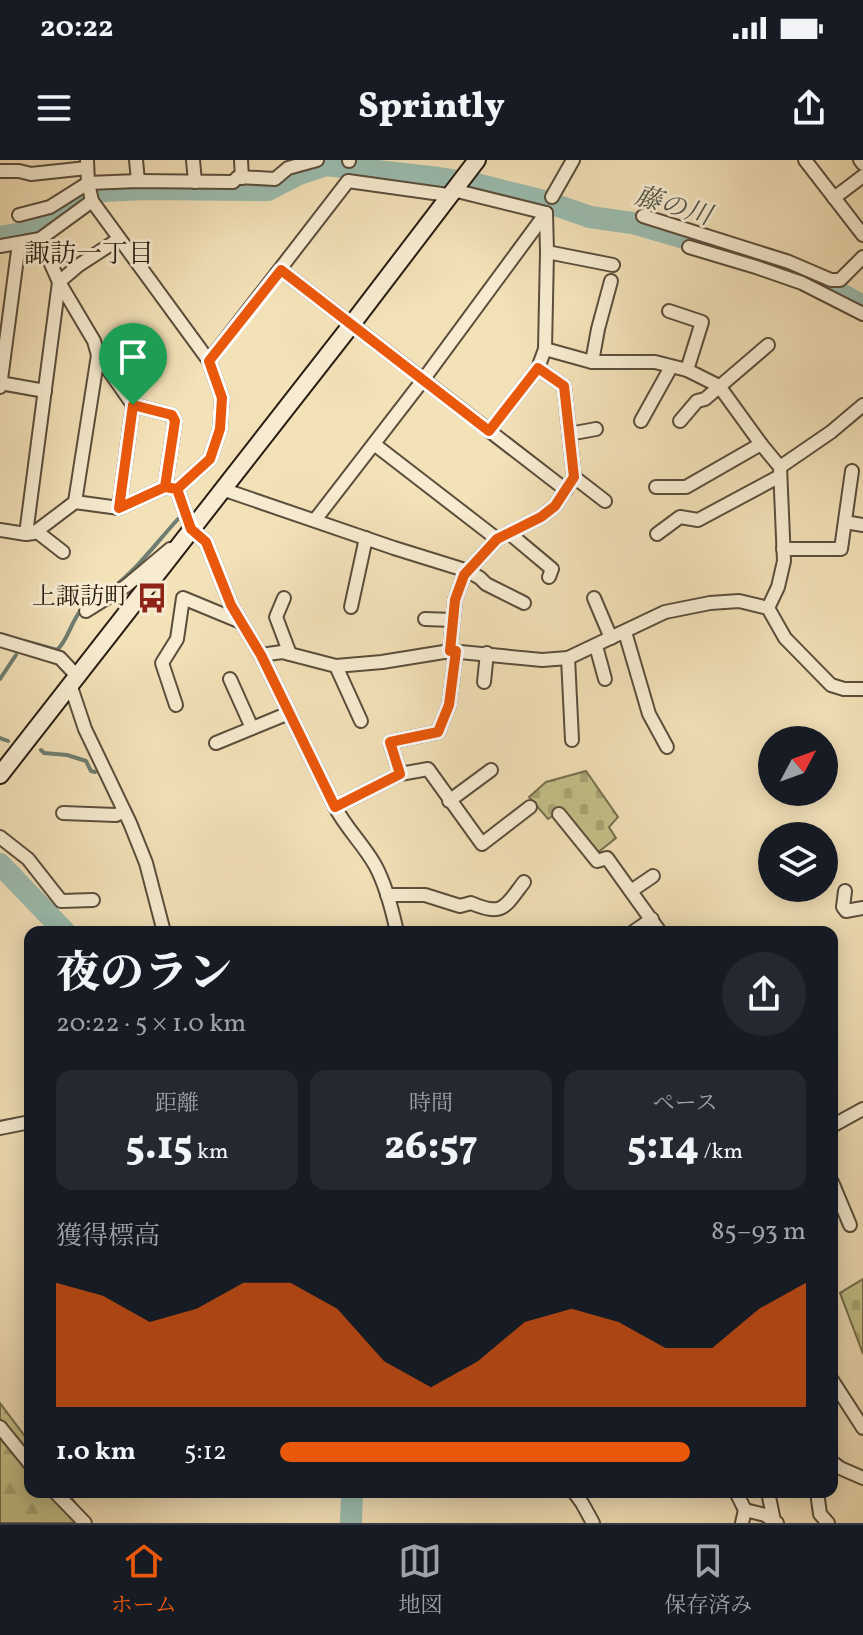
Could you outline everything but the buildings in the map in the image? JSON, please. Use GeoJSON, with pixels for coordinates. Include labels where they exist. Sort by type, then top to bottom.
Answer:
{"type":"FeatureCollection","features":[{"type":"Feature","properties":{"kind":"main road"},"geometry":{"type":"LineString","coordinates":[[0,775],[477,160]]}},
{"type":"Feature","properties":{"kind":"street"},"geometry":{"type":"LineString","coordinates":[[136,160],[138,181]]}},
{"type":"Feature","properties":{"kind":"street"},"geometry":{"type":"LineString","coordinates":[[193,160],[195,182]]}},
{"type":"Feature","properties":{"kind":"street"},"geometry":{"type":"LineString","coordinates":[[241,160],[242,178]]}},
{"type":"Feature","properties":{"kind":"street"},"geometry":{"type":"LineString","coordinates":[[19,215],[50,207],[88,184],[233,182],[238,177],[275,179],[288,164],[317,160]]}},
{"type":"Feature","properties":{"kind":"street"},"geometry":{"type":"LineString","coordinates":[[552,197],[573,160]]}},
{"type":"Feature","properties":{"kind":"street"},"geometry":{"type":"LineString","coordinates":[[805,160],[863,235]]}},
{"type":"Feature","properties":{"kind":"street"},"geometry":{"type":"LineString","coordinates":[[0,171],[31,174],[87,164],[92,200],[209,361],[222,398],[220,429],[210,459],[171,488],[119,508],[75,502],[31,533]]}},
{"type":"Feature","properties":{"kind":"street"},"geometry":{"type":"LineString","coordinates":[[834,198],[863,176]]}},
{"type":"Feature","properties":{"kind":"street"},"geometry":{"type":"LineString","coordinates":[[209,361],[348,181],[452,191],[546,213]]}},
{"type":"Feature","properties":{"kind":"street"},"geometry":{"type":"LineString","coordinates":[[0,246],[40,239],[92,200]]}},
{"type":"Feature","properties":{"kind":"street"},"geometry":{"type":"LineString","coordinates":[[489,431],[538,368],[545,349],[546,213]]}},
{"type":"Feature","properties":{"kind":"street"},"geometry":{"type":"LineString","coordinates":[[315,520],[546,213]]}},
{"type":"Feature","properties":{"kind":"street"},"geometry":{"type":"LineString","coordinates":[[643,216],[789,262],[831,280],[840,280],[863,257]]}},
{"type":"Feature","properties":{"kind":"street"},"geometry":{"type":"LineString","coordinates":[[40,239],[59,282],[94,341],[98,355],[133,405],[172,415],[175,421],[171,488],[191,529],[206,542],[231,605],[261,655],[340,818],[374,864],[397,926]]}},
{"type":"Feature","properties":{"kind":"street"},"geometry":{"type":"LineString","coordinates":[[31,533],[59,282],[119,239]]}},
{"type":"Feature","properties":{"kind":"street"},"geometry":{"type":"LineString","coordinates":[[19,243],[0,385],[45,391]]}},
{"type":"Feature","properties":{"kind":"street"},"geometry":{"type":"LineString","coordinates":[[689,247],[802,283],[863,314]]}},
{"type":"Feature","properties":{"kind":"street"},"geometry":{"type":"LineString","coordinates":[[547,252],[613,265]]}},
{"type":"Feature","properties":{"kind":"street"},"geometry":{"type":"LineString","coordinates":[[281,270],[566,490]]}},
{"type":"Feature","properties":{"kind":"street"},"geometry":{"type":"LineString","coordinates":[[592,362],[611,281]]}},
{"type":"Feature","properties":{"kind":"street"},"geometry":{"type":"LineString","coordinates":[[669,311],[702,322],[687,370]]}},
{"type":"Feature","properties":{"kind":"street"},"geometry":{"type":"LineString","coordinates":[[680,421],[697,401],[705,399],[768,345]]}},
{"type":"Feature","properties":{"kind":"street"},"geometry":{"type":"LineString","coordinates":[[545,349],[592,362],[655,362],[687,370],[719,386],[780,472],[784,561],[778,587],[768,608]]}},
{"type":"Feature","properties":{"kind":"street"},"geometry":{"type":"LineString","coordinates":[[75,502],[98,355]]}},
{"type":"Feature","properties":{"kind":"street"},"geometry":{"type":"LineString","coordinates":[[641,421],[671,367]]}},
{"type":"Feature","properties":{"kind":"street"},"geometry":{"type":"LineString","coordinates":[[400,774],[390,742],[438,732],[449,705],[455,600],[464,575],[503,536],[541,517],[555,506],[574,477],[564,386],[538,368]]}},
{"type":"Feature","properties":{"kind":"street"},"geometry":{"type":"LineString","coordinates":[[119,508],[133,405]]}},
{"type":"Feature","properties":{"kind":"street"},"geometry":{"type":"LineString","coordinates":[[657,534],[680,517],[698,520],[780,472],[863,405]]}},
{"type":"Feature","properties":{"kind":"street"},"geometry":{"type":"LineString","coordinates":[[569,434],[596,429]]}},
{"type":"Feature","properties":{"kind":"street"},"geometry":{"type":"LineString","coordinates":[[374,444],[552,569],[549,577]]}},
{"type":"Feature","properties":{"kind":"street"},"geometry":{"type":"LineString","coordinates":[[656,487],[686,487],[761,444]]}},
{"type":"Feature","properties":{"kind":"street"},"geometry":{"type":"LineString","coordinates":[[783,549],[841,549],[852,471]]}},
{"type":"Feature","properties":{"kind":"street"},"geometry":{"type":"LineString","coordinates":[[574,477],[605,501]]}},
{"type":"Feature","properties":{"kind":"street"},"geometry":{"type":"LineString","coordinates":[[222,489],[468,571],[524,603]]}},
{"type":"Feature","properties":{"kind":"street"},"geometry":{"type":"LineString","coordinates":[[845,522],[863,525]]}},
{"type":"Feature","properties":{"kind":"street"},"geometry":{"type":"LineString","coordinates":[[86,611],[126,586],[191,529]]}},
{"type":"Feature","properties":{"kind":"street"},"geometry":{"type":"LineString","coordinates":[[0,530],[31,533],[63,552]]}},
{"type":"Feature","properties":{"kind":"street"},"geometry":{"type":"LineString","coordinates":[[351,607],[366,538]]}},
{"type":"Feature","properties":{"kind":"street"},"geometry":{"type":"LineString","coordinates":[[176,705],[162,663],[177,639],[183,598],[242,623]]}},
{"type":"Feature","properties":{"kind":"street"},"geometry":{"type":"LineString","coordinates":[[284,598],[276,617],[290,654]]}},
{"type":"Feature","properties":{"kind":"street"},"geometry":{"type":"LineString","coordinates":[[594,598],[611,638]]}},
{"type":"Feature","properties":{"kind":"street"},"geometry":{"type":"LineString","coordinates":[[261,655],[282,652],[336,666],[453,651],[542,660],[568,658],[665,612],[739,601],[768,608],[785,638],[831,685],[863,689]]}},
{"type":"Feature","properties":{"kind":"street"},"geometry":{"type":"LineString","coordinates":[[425,619],[453,620]]}},
{"type":"Feature","properties":{"kind":"street"},"geometry":{"type":"LineString","coordinates":[[625,632],[649,714],[667,747]]}},
{"type":"Feature","properties":{"kind":"street"},"geometry":{"type":"LineString","coordinates":[[0,640],[60,658],[73,680],[85,729],[146,863],[162,926]]}},
{"type":"Feature","properties":{"kind":"street"},"geometry":{"type":"LineString","coordinates":[[596,646],[605,679]]}},
{"type":"Feature","properties":{"kind":"street"},"geometry":{"type":"LineString","coordinates":[[484,682],[487,653]]}},
{"type":"Feature","properties":{"kind":"street"},"geometry":{"type":"LineString","coordinates":[[568,658],[572,740]]}},
{"type":"Feature","properties":{"kind":"street"},"geometry":{"type":"LineString","coordinates":[[336,666],[361,721]]}},
{"type":"Feature","properties":{"kind":"street"},"geometry":{"type":"LineString","coordinates":[[230,679],[238,710],[252,728]]}},
{"type":"Feature","properties":{"kind":"street"},"geometry":{"type":"LineString","coordinates":[[216,743],[289,713]]}},
{"type":"Feature","properties":{"kind":"street"},"geometry":{"type":"LineString","coordinates":[[335,807],[400,774],[428,769],[482,844],[530,807]]}},
{"type":"Feature","properties":{"kind":"street"},"geometry":{"type":"LineString","coordinates":[[449,801],[491,770]]}},
{"type":"Feature","properties":{"kind":"street"},"geometry":{"type":"LineString","coordinates":[[63,813],[116,815],[124,811]]}},
{"type":"Feature","properties":{"kind":"street"},"geometry":{"type":"LineString","coordinates":[[559,814],[597,861],[607,858],[656,926]]}},
{"type":"Feature","properties":{"kind":"street"},"geometry":{"type":"LineString","coordinates":[[0,837],[28,859],[61,901],[93,900]]}},
{"type":"Feature","properties":{"kind":"street"},"geometry":{"type":"LineString","coordinates":[[631,891],[653,876]]}},
{"type":"Feature","properties":{"kind":"street"},"geometry":{"type":"LineString","coordinates":[[387,895],[425,895],[460,906],[471,903],[487,910],[496,910],[503,907],[524,882]]}},
{"type":"Feature","properties":{"kind":"street"},"geometry":{"type":"LineString","coordinates":[[845,891],[843,907],[846,911],[863,908]]}},
{"type":"Feature","properties":{"kind":"street"},"geometry":{"type":"LineString","coordinates":[[642,926],[652,919]]}},
{"type":"Feature","properties":{"kind":"street"},"geometry":{"type":"LineString","coordinates":[[838,1123],[863,1109]]}},
{"type":"Feature","properties":{"kind":"street"},"geometry":{"type":"LineString","coordinates":[[0,1128],[24,1123]]}},
{"type":"Feature","properties":{"kind":"street"},"geometry":{"type":"LineString","coordinates":[[838,1196],[850,1225]]}},
{"type":"Feature","properties":{"kind":"street"},"geometry":{"type":"LineString","coordinates":[[838,1389],[863,1428]]}},
{"type":"Feature","properties":{"kind":"street"},"geometry":{"type":"LineString","coordinates":[[0,1427],[24,1457]]}},
{"type":"Feature","properties":{"kind":"street"},"geometry":{"type":"LineString","coordinates":[[838,1466],[863,1478]]}},
{"type":"Feature","properties":{"kind":"street"},"geometry":{"type":"LineString","coordinates":[[61,1498],[85,1523]]}},
{"type":"Feature","properties":{"kind":"street"},"geometry":{"type":"LineString","coordinates":[[578,1498],[593,1523]]}},
{"type":"Feature","properties":{"kind":"street"},"geometry":{"type":"LineString","coordinates":[[770,1498],[776,1522]]}},
{"type":"Feature","properties":{"kind":"street"},"geometry":{"type":"LineString","coordinates":[[818,1498],[820,1514],[828,1523]]}},
{"type":"Feature","properties":{"kind":"street"},"geometry":{"type":"LineString","coordinates":[[744,1516],[765,1515],[776,1522]]}},
{"type":"Feature","properties":{"kind":"green space"},"geometry":{"type":"Polygon","coordinates":[[[586,771],[618,817],[609,827],[616,838],[596,854],[561,810],[548,819],[529,797],[546,782],[586,771]]]}},
{"type":"Feature","properties":{"kind":"green space"},"geometry":{"type":"Polygon","coordinates":[[[863,1279],[863,1354],[840,1293],[863,1279]]]}},
{"type":"Feature","properties":{"kind":"green space"},"geometry":{"type":"Polygon","coordinates":[[[0,1403],[24,1435],[24,1498],[72,1498],[91,1523],[0,1523],[0,1403]]]}},
{"type":"Feature","properties":{"kind":"waterway","name":"藤の川"},"geometry":{"type":"LineString","coordinates":[[0,237],[34,231],[78,198],[103,191],[268,190],[299,174],[326,165],[476,184],[544,201],[590,217],[632,223],[812,278],[863,306]]}},
{"type":"Feature","properties":{"kind":"waterway"},"geometry":{"type":"LineString","coordinates":[[111,589],[138,565],[178,519]]}},
{"type":"Feature","properties":{"kind":"waterway"},"geometry":{"type":"LineString","coordinates":[[24,641],[57,650],[81,610]]}},
{"type":"Feature","properties":{"kind":"waterway"},"geometry":{"type":"LineString","coordinates":[[0,679],[16,655]]}},
{"type":"Feature","properties":{"kind":"waterway"},"geometry":{"type":"LineString","coordinates":[[0,738],[8,741]]}},
{"type":"Feature","properties":{"kind":"waterway"},"geometry":{"type":"LineString","coordinates":[[41,750],[86,761],[91,771],[95,772]]}},
{"type":"Feature","properties":{"kind":"waterway"},"geometry":{"type":"LineString","coordinates":[[0,864],[59,926]]}},
{"type":"Feature","properties":{"kind":"waterway"},"geometry":{"type":"LineString","coordinates":[[351,1523],[352,1498]]}},
{"type":"Feature","properties":{"kind":"place","name":"上諏訪町"},"geometry":{"type":"Point","coordinates":[152,598]}},
{"type":"Feature","properties":{"kind":"district","name":"諏訪一丁目"},"geometry":{"type":"Point","coordinates":[89,255]}},
{"type":"Feature","properties":{"kind":"route"},"geometry":{"type":"LineString","coordinates":[[133,405],[119,508],[165,487],[177,489],[210,459],[220,429],[222,398],[209,361],[281,270],[489,431],[538,368],[564,386],[574,477],[555,506],[541,517],[497,539],[464,575],[453,614],[450,651],[456,651],[449,705],[438,732],[390,742],[400,774],[335,807],[261,655],[231,605],[206,542],[191,529],[177,489],[165,487],[175,421],[172,415],[133,405]]}}]}
